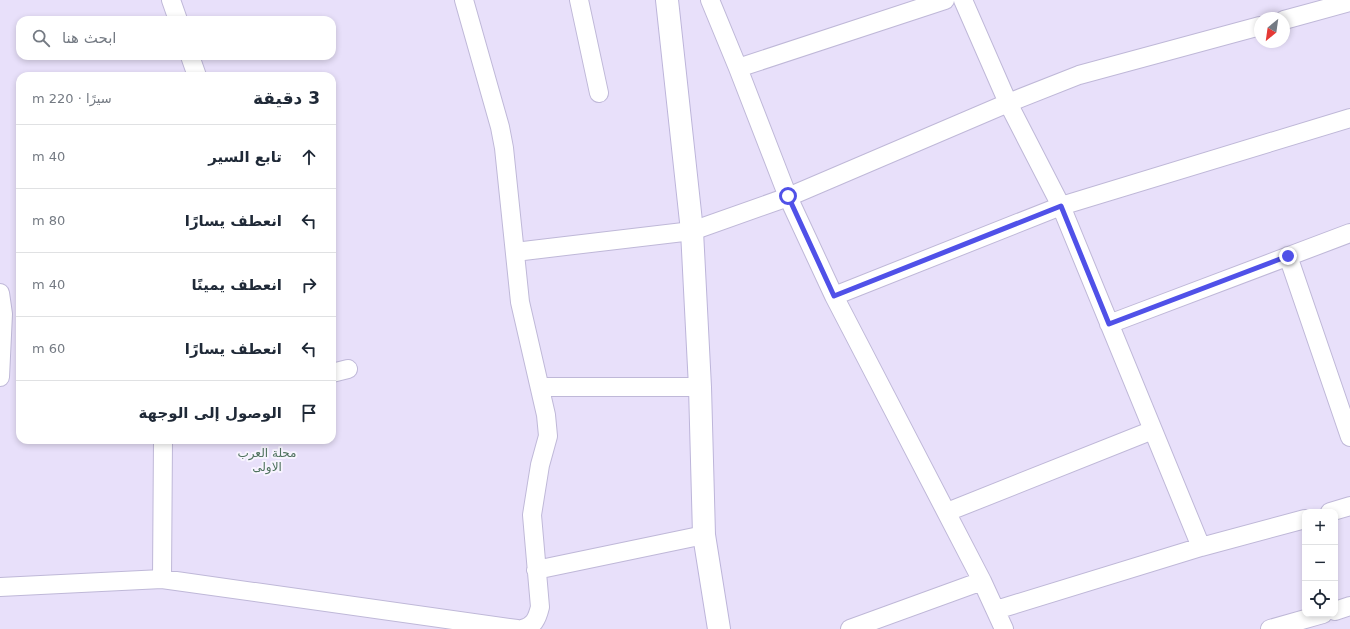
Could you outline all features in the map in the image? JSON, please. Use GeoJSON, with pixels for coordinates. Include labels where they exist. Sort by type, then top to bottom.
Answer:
{"type":"FeatureCollection","features":[{"type":"Feature","properties":{"kind":"street"},"geometry":{"type":"LineString","coordinates":[[171,0],[177,16]]}},
{"type":"Feature","properties":{"kind":"street"},"geometry":{"type":"LineString","coordinates":[[464,0],[503,141],[520,302],[546,415],[548,436],[540,465],[532,515],[540,607],[537,618],[530,627],[522,629]]}},
{"type":"Feature","properties":{"kind":"street"},"geometry":{"type":"LineString","coordinates":[[579,0],[599,94]]}},
{"type":"Feature","properties":{"kind":"street"},"geometry":{"type":"LineString","coordinates":[[667,0],[692,231],[700,387],[704,535],[719,629]]}},
{"type":"Feature","properties":{"kind":"street"},"geometry":{"type":"LineString","coordinates":[[710,0],[788,196],[834,296],[947,512],[982,581],[1004,629]]}},
{"type":"Feature","properties":{"kind":"street"},"geometry":{"type":"LineString","coordinates":[[738,68],[945,0]]}},
{"type":"Feature","properties":{"kind":"street"},"geometry":{"type":"LineString","coordinates":[[963,0],[1008,103],[1061,206],[1201,547]]}},
{"type":"Feature","properties":{"kind":"street"},"geometry":{"type":"LineString","coordinates":[[1290,18],[1350,2]]}},
{"type":"Feature","properties":{"kind":"street"},"geometry":{"type":"LineString","coordinates":[[515,252],[692,231],[788,196],[1008,103],[1079,75],[1254,28]]}},
{"type":"Feature","properties":{"kind":"street"},"geometry":{"type":"LineString","coordinates":[[191,60],[196,72]]}},
{"type":"Feature","properties":{"kind":"street"},"geometry":{"type":"LineString","coordinates":[[834,296],[1061,206],[1350,118]]}},
{"type":"Feature","properties":{"kind":"street"},"geometry":{"type":"LineString","coordinates":[[1109,324],[1350,233]]}},
{"type":"Feature","properties":{"kind":"street"},"geometry":{"type":"LineString","coordinates":[[1288,256],[1350,437]]}},
{"type":"Feature","properties":{"kind":"street"},"geometry":{"type":"LineString","coordinates":[[0,293],[3,314],[0,377]]}},
{"type":"Feature","properties":{"kind":"street"},"geometry":{"type":"LineString","coordinates":[[540,387],[700,387]]}},
{"type":"Feature","properties":{"kind":"street"},"geometry":{"type":"LineString","coordinates":[[947,512],[1153,430]]}},
{"type":"Feature","properties":{"kind":"street"},"geometry":{"type":"LineString","coordinates":[[162,578],[163,444]]}},
{"type":"Feature","properties":{"kind":"street"},"geometry":{"type":"LineString","coordinates":[[1338,510],[1350,506]]}},
{"type":"Feature","properties":{"kind":"street"},"geometry":{"type":"LineString","coordinates":[[996,610],[1201,547],[1302,520]]}},
{"type":"Feature","properties":{"kind":"street"},"geometry":{"type":"LineString","coordinates":[[536,570],[704,535]]}},
{"type":"Feature","properties":{"kind":"street"},"geometry":{"type":"LineString","coordinates":[[0,587],[162,578],[452,624],[518,629]]}},
{"type":"Feature","properties":{"kind":"street"},"geometry":{"type":"LineString","coordinates":[[852,629],[982,581]]}},
{"type":"Feature","properties":{"kind":"street"},"geometry":{"type":"LineString","coordinates":[[1338,610],[1350,606]]}},
{"type":"Feature","properties":{"kind":"street"},"geometry":{"type":"LineString","coordinates":[[1270,629],[1312,617]]}},
{"type":"Feature","properties":{"kind":"shaded area"},"geometry":{"type":"Polygon","coordinates":[[[0,0],[1350,0],[1350,629],[0,629],[0,0]]]}},
{"type":"Feature","properties":{"kind":"district","name":"محلة العرب الاولى"},"geometry":{"type":"Point","coordinates":[267,460]}},
{"type":"Feature","properties":{"kind":"route"},"geometry":{"type":"LineString","coordinates":[[788,196],[834,296],[1061,206],[1109,324],[1288,256]]}}]}
